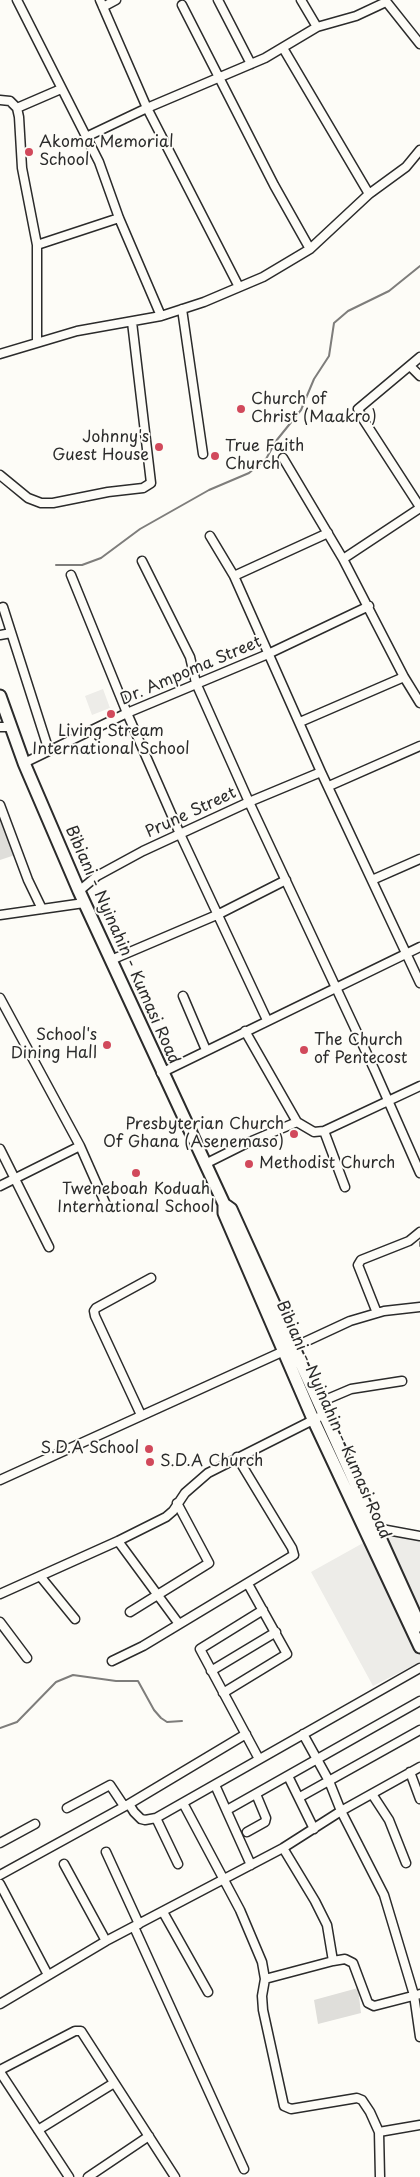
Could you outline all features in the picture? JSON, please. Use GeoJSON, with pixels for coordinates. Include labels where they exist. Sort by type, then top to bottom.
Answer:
{"type":"FeatureCollection","features":[{"type":"Feature","properties":{"kind":"main road","name":"Bibiani - Nyinahin - Kumasi Road"},"geometry":{"type":"LineString","coordinates":[[0,696],[5,727],[24,763],[84,903],[224,1204],[224,1213],[289,1349],[420,1647]]}},
{"type":"Feature","properties":{"kind":"main road","name":"Bibiani - Nyinahin - Kumasi Road"},"geometry":{"type":"LineString","coordinates":[[289,1349],[318,1403],[318,1417],[376,1528],[420,1626]]}},
{"type":"Feature","properties":{"kind":"street"},"geometry":{"type":"LineString","coordinates":[[16,0],[105,175],[119,218],[161,316]]}},
{"type":"Feature","properties":{"kind":"street"},"geometry":{"type":"LineString","coordinates":[[116,0],[102,4],[147,108],[239,287]]}},
{"type":"Feature","properties":{"kind":"street"},"geometry":{"type":"LineString","coordinates":[[218,0],[251,64]]}},
{"type":"Feature","properties":{"kind":"street"},"geometry":{"type":"LineString","coordinates":[[301,0],[317,27]]}},
{"type":"Feature","properties":{"kind":"street"},"geometry":{"type":"LineString","coordinates":[[86,137],[147,108],[251,64],[283,48],[317,27],[352,18],[385,1],[420,44]]}},
{"type":"Feature","properties":{"kind":"street"},"geometry":{"type":"LineString","coordinates":[[182,5],[218,78],[310,249]]}},
{"type":"Feature","properties":{"kind":"street"},"geometry":{"type":"LineString","coordinates":[[283,48],[369,194]]}},
{"type":"Feature","properties":{"kind":"street"},"geometry":{"type":"LineString","coordinates":[[17,108],[62,89]]}},
{"type":"Feature","properties":{"kind":"street"},"geometry":{"type":"LineString","coordinates":[[0,100],[10,101],[17,108],[22,168],[37,245],[37,342]]}},
{"type":"Feature","properties":{"kind":"street"},"geometry":{"type":"LineString","coordinates":[[0,354],[77,331],[161,316],[263,278],[310,249],[369,194],[406,167],[420,150]]}},
{"type":"Feature","properties":{"kind":"street"},"geometry":{"type":"LineString","coordinates":[[37,245],[119,218]]}},
{"type":"Feature","properties":{"kind":"street"},"geometry":{"type":"LineString","coordinates":[[182,309],[203,454]]}},
{"type":"Feature","properties":{"kind":"street"},"geometry":{"type":"LineString","coordinates":[[0,475],[28,498],[41,503],[53,503],[108,492],[143,488],[151,483],[132,322]]}},
{"type":"Feature","properties":{"kind":"street"},"geometry":{"type":"LineString","coordinates":[[343,559],[420,507],[358,409],[420,357]]}},
{"type":"Feature","properties":{"kind":"street"},"geometry":{"type":"LineString","coordinates":[[410,366],[420,376]]}},
{"type":"Feature","properties":{"kind":"street"},"geometry":{"type":"LineString","coordinates":[[284,458],[343,559],[369,606],[404,677],[420,703]]}},
{"type":"Feature","properties":{"kind":"street"},"geometry":{"type":"LineString","coordinates":[[234,576],[328,533]]}},
{"type":"Feature","properties":{"kind":"street"},"geometry":{"type":"LineString","coordinates":[[210,536],[234,576],[321,772],[420,983]]}},
{"type":"Feature","properties":{"kind":"street"},"geometry":{"type":"LineString","coordinates":[[142,561],[190,657],[196,683],[248,802],[337,988],[420,1173]]}},
{"type":"Feature","properties":{"kind":"street"},"geometry":{"type":"LineString","coordinates":[[71,575],[127,713],[180,834],[267,1020]]}},
{"type":"Feature","properties":{"kind":"street","name":"Dr. Ampoma Street"},"geometry":{"type":"LineString","coordinates":[[24,763],[127,713],[268,654],[369,606]]}},
{"type":"Feature","properties":{"kind":"street"},"geometry":{"type":"LineString","coordinates":[[3,607],[49,750]]}},
{"type":"Feature","properties":{"kind":"street"},"geometry":{"type":"LineString","coordinates":[[0,635],[11,633]]}},
{"type":"Feature","properties":{"kind":"street"},"geometry":{"type":"LineString","coordinates":[[300,722],[404,677]]}},
{"type":"Feature","properties":{"kind":"street"},"geometry":{"type":"LineString","coordinates":[[329,786],[420,746]]}},
{"type":"Feature","properties":{"kind":"street","name":"Prune Street"},"geometry":{"type":"LineString","coordinates":[[79,891],[97,876],[143,851],[248,802],[321,772]]}},
{"type":"Feature","properties":{"kind":"street"},"geometry":{"type":"LineString","coordinates":[[0,805],[28,880],[42,909]]}},
{"type":"Feature","properties":{"kind":"street"},"geometry":{"type":"LineString","coordinates":[[372,880],[420,859]]}},
{"type":"Feature","properties":{"kind":"street"},"geometry":{"type":"LineString","coordinates":[[112,960],[219,914],[286,880]]}},
{"type":"Feature","properties":{"kind":"street"},"geometry":{"type":"LineString","coordinates":[[0,915],[84,903]]}},
{"type":"Feature","properties":{"kind":"street"},"geometry":{"type":"LineString","coordinates":[[162,1073],[267,1020],[420,947]]}},
{"type":"Feature","properties":{"kind":"street"},"geometry":{"type":"LineString","coordinates":[[183,996],[206,1050]]}},
{"type":"Feature","properties":{"kind":"street"},"geometry":{"type":"LineString","coordinates":[[0,998],[80,1146],[107,1207]]}},
{"type":"Feature","properties":{"kind":"street"},"geometry":{"type":"LineString","coordinates":[[0,1019],[8,1015]]}},
{"type":"Feature","properties":{"kind":"street"},"geometry":{"type":"LineString","coordinates":[[245,1031],[297,1122],[308,1130],[324,1131],[420,1086]]}},
{"type":"Feature","properties":{"kind":"street"},"geometry":{"type":"LineString","coordinates":[[205,1164],[247,1143],[297,1122]]}},
{"type":"Feature","properties":{"kind":"street"},"geometry":{"type":"LineString","coordinates":[[324,1131],[345,1187]]}},
{"type":"Feature","properties":{"kind":"street"},"geometry":{"type":"LineString","coordinates":[[0,1186],[80,1146]]}},
{"type":"Feature","properties":{"kind":"street"},"geometry":{"type":"LineString","coordinates":[[0,1149],[49,1247]]}},
{"type":"Feature","properties":{"kind":"street"},"geometry":{"type":"LineString","coordinates":[[377,1313],[358,1265],[361,1260],[409,1240],[420,1232]]}},
{"type":"Feature","properties":{"kind":"street"},"geometry":{"type":"LineString","coordinates":[[141,1415],[94,1311],[96,1308],[151,1278]]}},
{"type":"Feature","properties":{"kind":"street"},"geometry":{"type":"LineString","coordinates":[[0,1480],[289,1349],[331,1328],[377,1313],[420,1307]]}},
{"type":"Feature","properties":{"kind":"street"},"geometry":{"type":"LineString","coordinates":[[318,1403],[351,1390],[402,1381]]}},
{"type":"Feature","properties":{"kind":"street"},"geometry":{"type":"LineString","coordinates":[[0,1594],[118,1542],[166,1517],[202,1478],[237,1457],[318,1417]]}},
{"type":"Feature","properties":{"kind":"street"},"geometry":{"type":"LineString","coordinates":[[112,1661],[143,1646],[292,1558],[294,1552],[237,1457]]}},
{"type":"Feature","properties":{"kind":"street"},"geometry":{"type":"LineString","coordinates":[[130,1612],[209,1564],[177,1503]]}},
{"type":"Feature","properties":{"kind":"street"},"geometry":{"type":"LineString","coordinates":[[376,1528],[420,1536]]}},
{"type":"Feature","properties":{"kind":"street"},"geometry":{"type":"LineString","coordinates":[[118,1542],[180,1624]]}},
{"type":"Feature","properties":{"kind":"street"},"geometry":{"type":"LineString","coordinates":[[40,1576],[75,1619]]}},
{"type":"Feature","properties":{"kind":"street"},"geometry":{"type":"LineString","coordinates":[[223,1693],[287,1654],[248,1584]]}},
{"type":"Feature","properties":{"kind":"street"},"geometry":{"type":"LineString","coordinates":[[259,1759],[200,1651],[201,1648],[263,1610]]}},
{"type":"Feature","properties":{"kind":"street"},"geometry":{"type":"LineString","coordinates":[[0,1622],[27,1658]]}},
{"type":"Feature","properties":{"kind":"street"},"geometry":{"type":"LineString","coordinates":[[211,1671],[276,1632]]}},
{"type":"Feature","properties":{"kind":"street"},"geometry":{"type":"LineString","coordinates":[[67,1808],[110,1784],[127,1805],[141,1818],[145,1820],[156,1818],[420,1668]]}},
{"type":"Feature","properties":{"kind":"street"},"geometry":{"type":"LineString","coordinates":[[227,1810],[420,1701]]}},
{"type":"Feature","properties":{"kind":"street"},"geometry":{"type":"LineString","coordinates":[[300,1797],[420,1730]]}},
{"type":"Feature","properties":{"kind":"street"},"geometry":{"type":"LineString","coordinates":[[0,1875],[127,1805],[246,1734]]}},
{"type":"Feature","properties":{"kind":"street"},"geometry":{"type":"LineString","coordinates":[[303,1734],[329,1781],[341,1811],[384,1895],[417,1994],[420,2037]]}},
{"type":"Feature","properties":{"kind":"street"},"geometry":{"type":"LineString","coordinates":[[0,2004],[106,1941],[283,1848],[341,1811],[420,1767]]}},
{"type":"Feature","properties":{"kind":"street"},"geometry":{"type":"LineString","coordinates":[[410,1772],[420,1800]]}},
{"type":"Feature","properties":{"kind":"street"},"geometry":{"type":"LineString","coordinates":[[288,1776],[300,1797],[314,1829]]}},
{"type":"Feature","properties":{"kind":"street"},"geometry":{"type":"LineString","coordinates":[[215,1785],[251,1865]]}},
{"type":"Feature","properties":{"kind":"street"},"geometry":{"type":"LineString","coordinates":[[247,1832],[265,1822],[266,1818],[256,1794]]}},
{"type":"Feature","properties":{"kind":"street"},"geometry":{"type":"LineString","coordinates":[[372,1794],[389,1820],[406,1863]]}},
{"type":"Feature","properties":{"kind":"street"},"geometry":{"type":"LineString","coordinates":[[183,1803],[240,1910],[262,1962],[265,1979],[262,1996],[263,2010],[284,2106],[292,2109],[360,2099],[370,2112],[379,2132],[380,2177]]}},
{"type":"Feature","properties":{"kind":"street"},"geometry":{"type":"LineString","coordinates":[[156,1818],[178,1864]]}},
{"type":"Feature","properties":{"kind":"street"},"geometry":{"type":"LineString","coordinates":[[0,1843],[35,1824]]}},
{"type":"Feature","properties":{"kind":"street"},"geometry":{"type":"LineString","coordinates":[[283,1848],[316,1901],[327,1925],[334,1961]]}},
{"type":"Feature","properties":{"kind":"street"},"geometry":{"type":"LineString","coordinates":[[106,1852],[244,2169]]}},
{"type":"Feature","properties":{"kind":"street"},"geometry":{"type":"LineString","coordinates":[[64,1864],[106,1941]]}},
{"type":"Feature","properties":{"kind":"street"},"geometry":{"type":"LineString","coordinates":[[0,1884],[48,1975]]}},
{"type":"Feature","properties":{"kind":"street"},"geometry":{"type":"LineString","coordinates":[[163,1912],[208,1992]]}},
{"type":"Feature","properties":{"kind":"street"},"geometry":{"type":"LineString","coordinates":[[265,1979],[345,1959],[353,1964],[370,2005],[374,2006],[417,1994]]}},
{"type":"Feature","properties":{"kind":"street"},"geometry":{"type":"LineString","coordinates":[[68,2177],[0,2071],[79,2030],[175,2177]]}},
{"type":"Feature","properties":{"kind":"street"},"geometry":{"type":"LineString","coordinates":[[38,2130],[114,2082]]}},
{"type":"Feature","properties":{"kind":"street"},"geometry":{"type":"LineString","coordinates":[[379,2132],[420,2125]]}},
{"type":"Feature","properties":{"kind":"street"},"geometry":{"type":"LineString","coordinates":[[88,2177],[149,2136]]}},
{"type":"Feature","properties":{"kind":"shaded area"},"geometry":{"type":"Polygon","coordinates":[[[103,689],[110,708],[92,715],[85,696],[103,689]]]}},
{"type":"Feature","properties":{"kind":"shaded area"},"geometry":{"type":"Polygon","coordinates":[[[0,801],[18,854],[0,860],[0,801]]]}},
{"type":"Feature","properties":{"kind":"shaded area"},"geometry":{"type":"Polygon","coordinates":[[[377,1527],[420,1536],[420,1619],[377,1527]]]}},
{"type":"Feature","properties":{"kind":"shaded area"},"geometry":{"type":"Polygon","coordinates":[[[372,1538],[420,1642],[420,1662],[373,1686],[311,1572],[372,1538]]]}},
{"type":"Feature","properties":{"kind":"shaded area"},"geometry":{"type":"Polygon","coordinates":[[[358,1988],[361,2013],[318,2024],[314,2000],[358,1988]]]}},
{"type":"Feature","properties":{"kind":"waterway"},"geometry":{"type":"LineString","coordinates":[[56,565],[82,565],[101,558],[140,529],[209,490],[249,473],[266,459],[276,441],[301,410],[314,379],[329,356],[334,323],[348,311],[389,291],[420,266]]}},
{"type":"Feature","properties":{"kind":"waterway"},"geometry":{"type":"LineString","coordinates":[[0,1728],[17,1722],[56,1682],[73,1675],[116,1681],[138,1681],[154,1710],[161,1718],[167,1722],[182,1721]]}},
{"type":"Feature","properties":{"kind":"place","name":"Akoma Memorial School"},"geometry":{"type":"Point","coordinates":[29,152]}},
{"type":"Feature","properties":{"kind":"place","name":"Church of Christ (Maakro)"},"geometry":{"type":"Point","coordinates":[241,409]}},
{"type":"Feature","properties":{"kind":"place","name":"Johnny's Guest House"},"geometry":{"type":"Point","coordinates":[159,447]}},
{"type":"Feature","properties":{"kind":"place","name":"True Faith Church"},"geometry":{"type":"Point","coordinates":[215,456]}},
{"type":"Feature","properties":{"kind":"place","name":"Living Stream International School"},"geometry":{"type":"Point","coordinates":[111,714]}},
{"type":"Feature","properties":{"kind":"place","name":"School's Dining Hall"},"geometry":{"type":"Point","coordinates":[107,1045]}},
{"type":"Feature","properties":{"kind":"place","name":"The Church of Pentecost"},"geometry":{"type":"Point","coordinates":[304,1050]}},
{"type":"Feature","properties":{"kind":"place","name":"Presbyterian Church Of Ghana (Asenemaso)"},"geometry":{"type":"Point","coordinates":[294,1134]}},
{"type":"Feature","properties":{"kind":"place","name":"Methodist Church"},"geometry":{"type":"Point","coordinates":[249,1164]}},
{"type":"Feature","properties":{"kind":"place","name":"Tweneboah Koduah International School"},"geometry":{"type":"Point","coordinates":[136,1173]}},
{"type":"Feature","properties":{"kind":"place","name":"S.D.A School"},"geometry":{"type":"Point","coordinates":[149,1449]}},
{"type":"Feature","properties":{"kind":"place","name":"S.D.A Church"},"geometry":{"type":"Point","coordinates":[150,1462]}}]}
